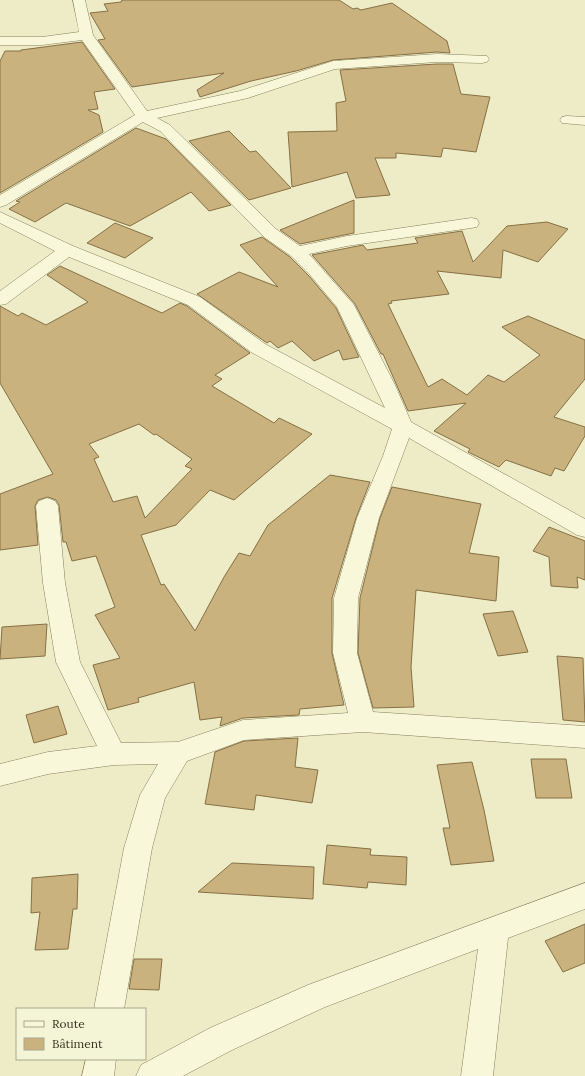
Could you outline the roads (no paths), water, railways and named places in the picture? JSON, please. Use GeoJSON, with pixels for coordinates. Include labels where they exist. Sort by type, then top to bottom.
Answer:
{"type":"FeatureCollection","features":[{"type":"Feature","properties":{"kind":"street"},"geometry":{"type":"LineString","coordinates":[[80,0],[86,35],[143,116],[165,128],[270,233],[297,252],[316,271],[345,305],[385,385],[403,426],[393,456],[368,518],[346,598],[345,654],[363,722]]}},
{"type":"Feature","properties":{"kind":"street"},"geometry":{"type":"LineString","coordinates":[[0,41],[42,41],[86,35]]}},
{"type":"Feature","properties":{"kind":"street"},"geometry":{"type":"LineString","coordinates":[[0,202],[143,116],[243,95],[333,65],[437,58],[482,59]]}},
{"type":"Feature","properties":{"kind":"street"},"geometry":{"type":"LineString","coordinates":[[567,120],[585,121]]}},
{"type":"Feature","properties":{"kind":"street"},"geometry":{"type":"LineString","coordinates":[[0,217],[67,250],[194,301],[258,348],[403,426],[585,529]]}},
{"type":"Feature","properties":{"kind":"street"},"geometry":{"type":"LineString","coordinates":[[297,252],[347,241],[471,223]]}},
{"type":"Feature","properties":{"kind":"street"},"geometry":{"type":"LineString","coordinates":[[0,300],[67,250]]}},
{"type":"Feature","properties":{"kind":"street"},"geometry":{"type":"LineString","coordinates":[[48,506],[54,583],[68,662],[114,754]]}},
{"type":"Feature","properties":{"kind":"street"},"geometry":{"type":"LineString","coordinates":[[0,775],[48,763],[114,754],[178,753],[243,730],[363,722],[585,737]]}},
{"type":"Feature","properties":{"kind":"street"},"geometry":{"type":"LineString","coordinates":[[109,1008],[138,848],[153,795],[178,753]]}},
{"type":"Feature","properties":{"kind":"street"},"geometry":{"type":"LineString","coordinates":[[152,1076],[221,1039],[318,994],[585,896]]}},
{"type":"Feature","properties":{"kind":"street"},"geometry":{"type":"LineString","coordinates":[[477,1076],[495,930]]}},
{"type":"Feature","properties":{"kind":"street"},"geometry":{"type":"LineString","coordinates":[[98,1076],[101,1060]]}}]}
